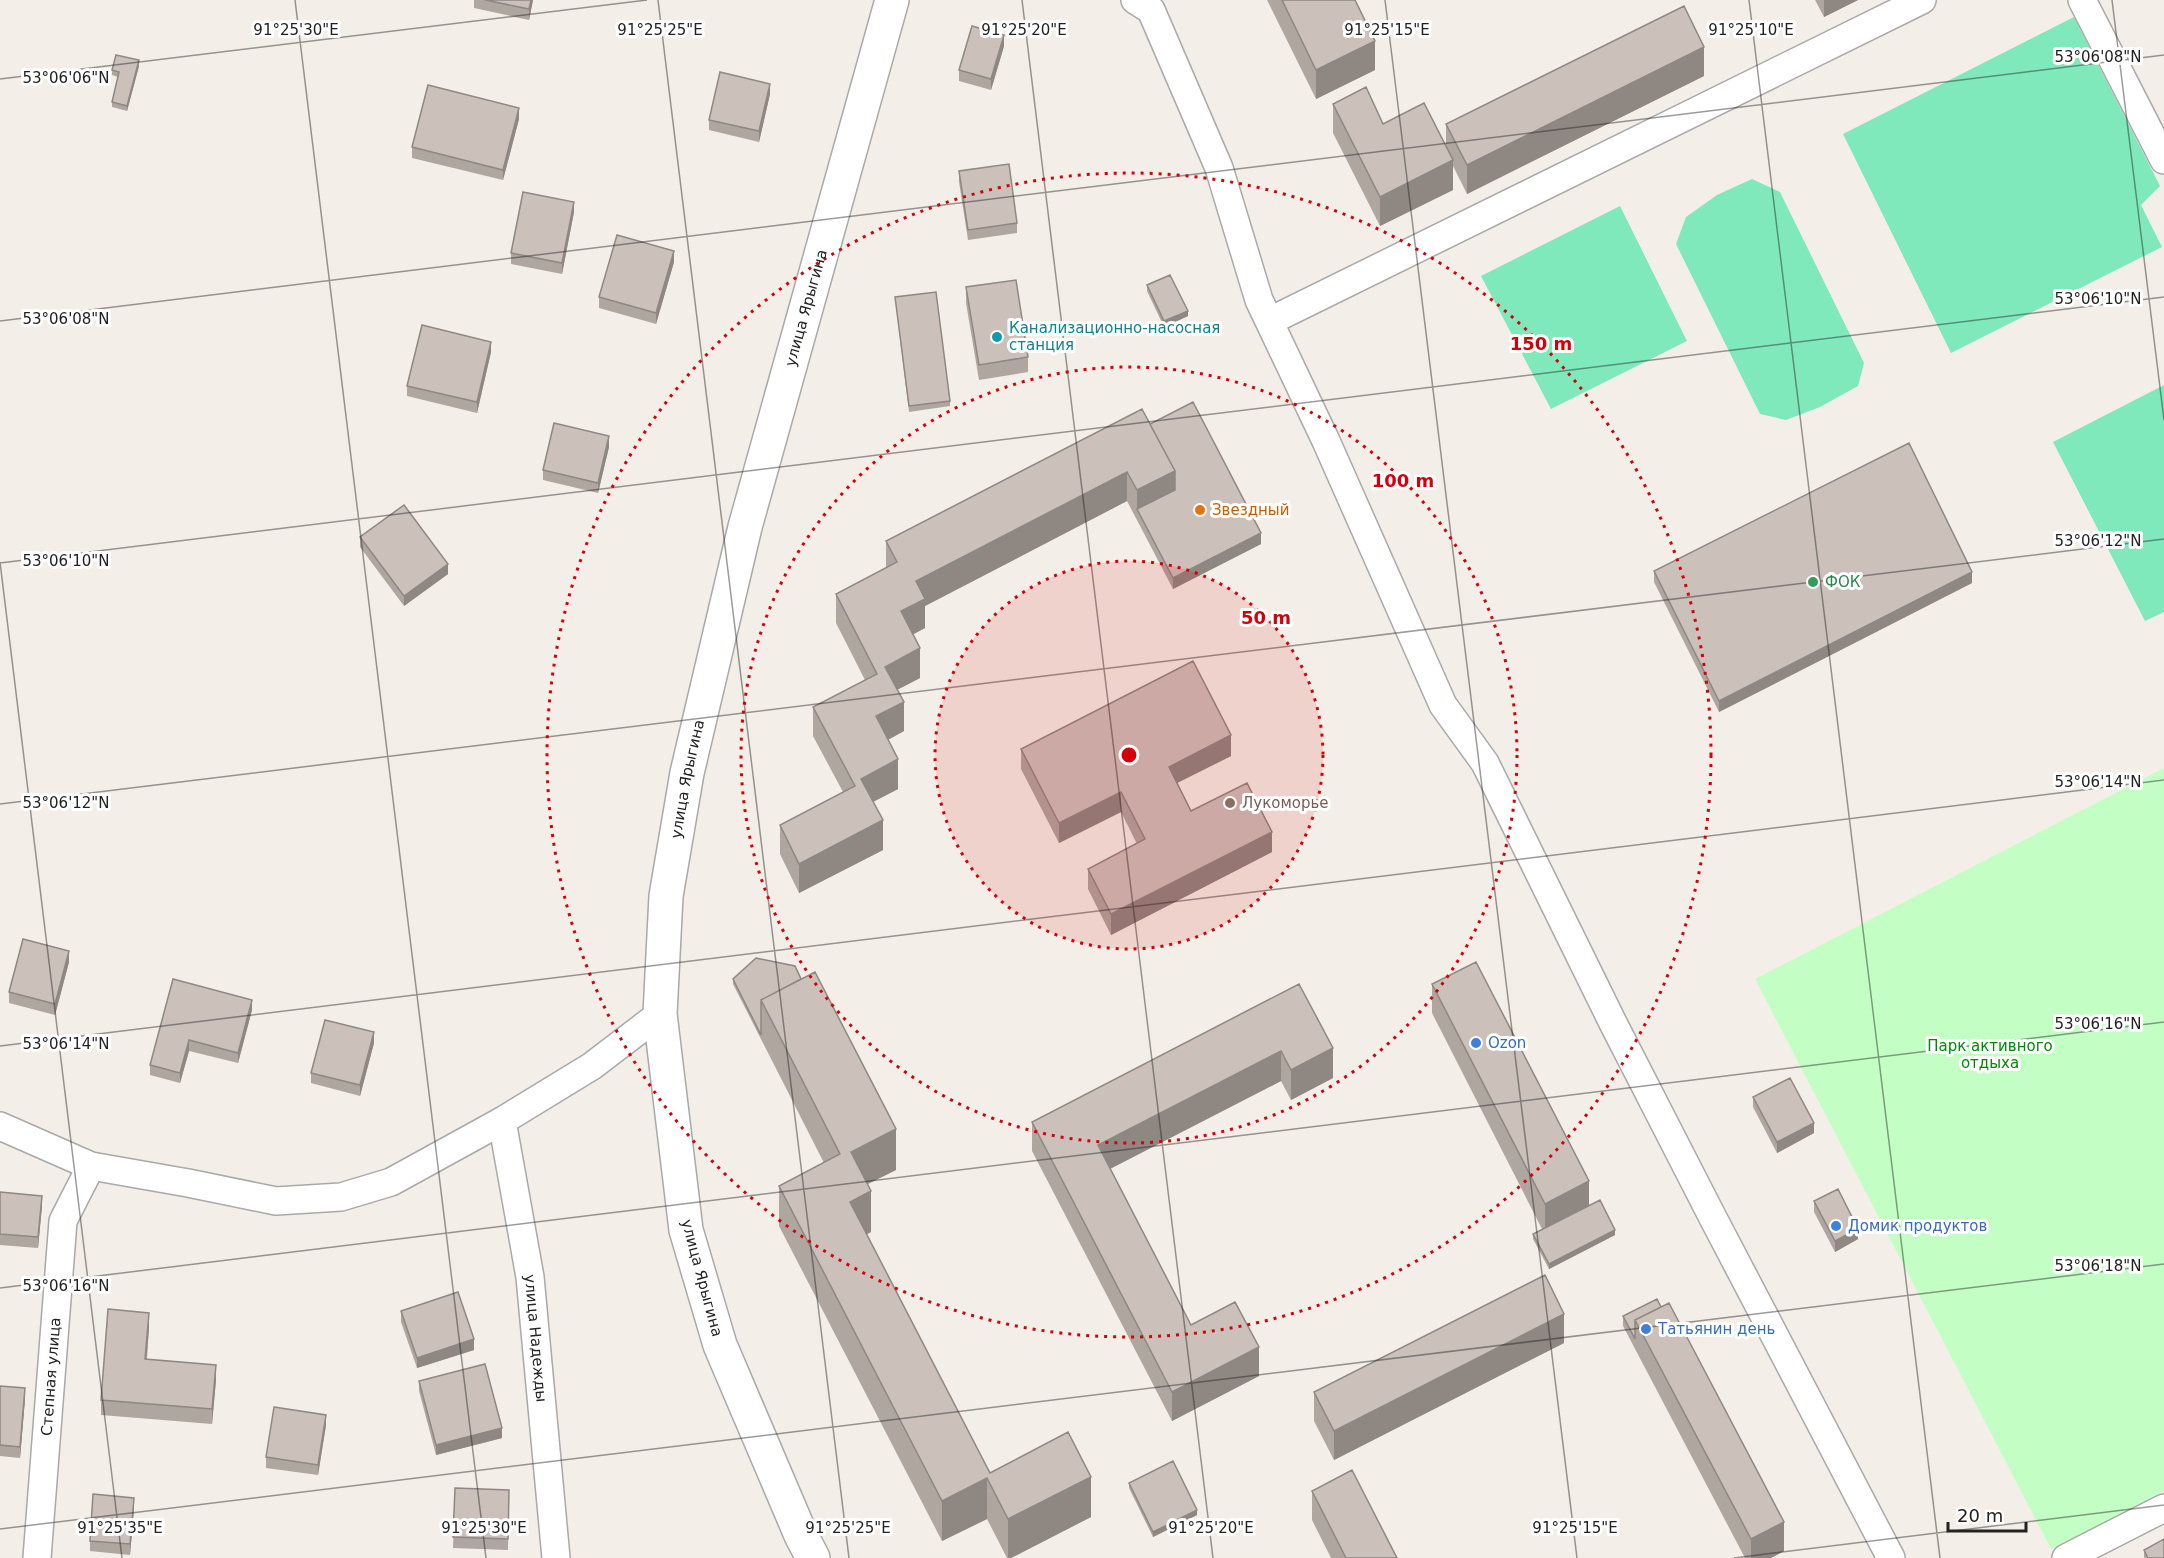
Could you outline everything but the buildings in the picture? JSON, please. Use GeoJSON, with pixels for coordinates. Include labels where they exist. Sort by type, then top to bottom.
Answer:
{"type":"FeatureCollection","features":[{"type":"Feature","properties":{"kind":"street","name":"улица Ярыгина"},"geometry":{"type":"LineString","coordinates":[[813,1558],[720,1345],[686,1230],[660,1014],[666,896],[687,773],[745,527],[892,0]]}},
{"type":"Feature","properties":{"kind":"street"},"geometry":{"type":"LineString","coordinates":[[1135,0],[1151,10],[1219,168],[1259,300],[1443,705],[1485,763],[1706,1206],[1891,1558]]}},
{"type":"Feature","properties":{"kind":"street"},"geometry":{"type":"LineString","coordinates":[[1270,321],[1922,0]]}},
{"type":"Feature","properties":{"kind":"street"},"geometry":{"type":"LineString","coordinates":[[2082,0],[2164,160]]}},
{"type":"Feature","properties":{"kind":"street"},"geometry":{"type":"LineString","coordinates":[[0,1126],[91,1166],[276,1201],[341,1197],[391,1182],[502,1121],[592,1066],[660,1014]]}},
{"type":"Feature","properties":{"kind":"street","name":"улица Надежды"},"geometry":{"type":"LineString","coordinates":[[502,1121],[530,1277],[556,1558]]}},
{"type":"Feature","properties":{"kind":"street","name":"Степная улица"},"geometry":{"type":"LineString","coordinates":[[37,1558],[63,1221],[91,1166]]}},
{"type":"Feature","properties":{"kind":"street"},"geometry":{"type":"LineString","coordinates":[[2066,1558],[2164,1508]]}},
{"type":"Feature","properties":{"kind":"green space"},"geometry":{"type":"Polygon","coordinates":[[[2074,17],[2160,186],[2141,205],[2162,247],[1951,353],[1843,134],[2074,17]]]}},
{"type":"Feature","properties":{"kind":"green space"},"geometry":{"type":"Polygon","coordinates":[[[1752,179],[1780,192],[1864,363],[1858,386],[1820,407],[1786,420],[1760,414],[1676,244],[1686,217],[1717,195],[1752,179]]]}},
{"type":"Feature","properties":{"kind":"green space"},"geometry":{"type":"Polygon","coordinates":[[[1620,206],[1687,341],[1551,409],[1481,276],[1620,206]]]}},
{"type":"Feature","properties":{"kind":"green space"},"geometry":{"type":"Polygon","coordinates":[[[2164,385],[2164,612],[2145,621],[2053,442],[2164,385]]]}},
{"type":"Feature","properties":{"kind":"green space","name":"Парк активного отдыха"},"geometry":{"type":"Polygon","coordinates":[[[2164,768],[2164,1491],[2051,1549],[1755,979],[2164,768]]]}},
{"type":"Feature","properties":{"kind":"place","name":"Канализационно-насосная станция"},"geometry":{"type":"Point","coordinates":[997,337]}},
{"type":"Feature","properties":{"kind":"place","name":"Звездный"},"geometry":{"type":"Point","coordinates":[1200,510]}},
{"type":"Feature","properties":{"kind":"place","name":"ФОК"},"geometry":{"type":"Point","coordinates":[1813,582]}},
{"type":"Feature","properties":{"kind":"place","name":"Лукоморье"},"geometry":{"type":"Point","coordinates":[1230,803]}},
{"type":"Feature","properties":{"kind":"place","name":"Ozon"},"geometry":{"type":"Point","coordinates":[1476,1043]}},
{"type":"Feature","properties":{"kind":"place","name":"Домик продуктов"},"geometry":{"type":"Point","coordinates":[1836,1226]}},
{"type":"Feature","properties":{"kind":"place","name":"Татьянин день"},"geometry":{"type":"Point","coordinates":[1646,1329]}}]}
